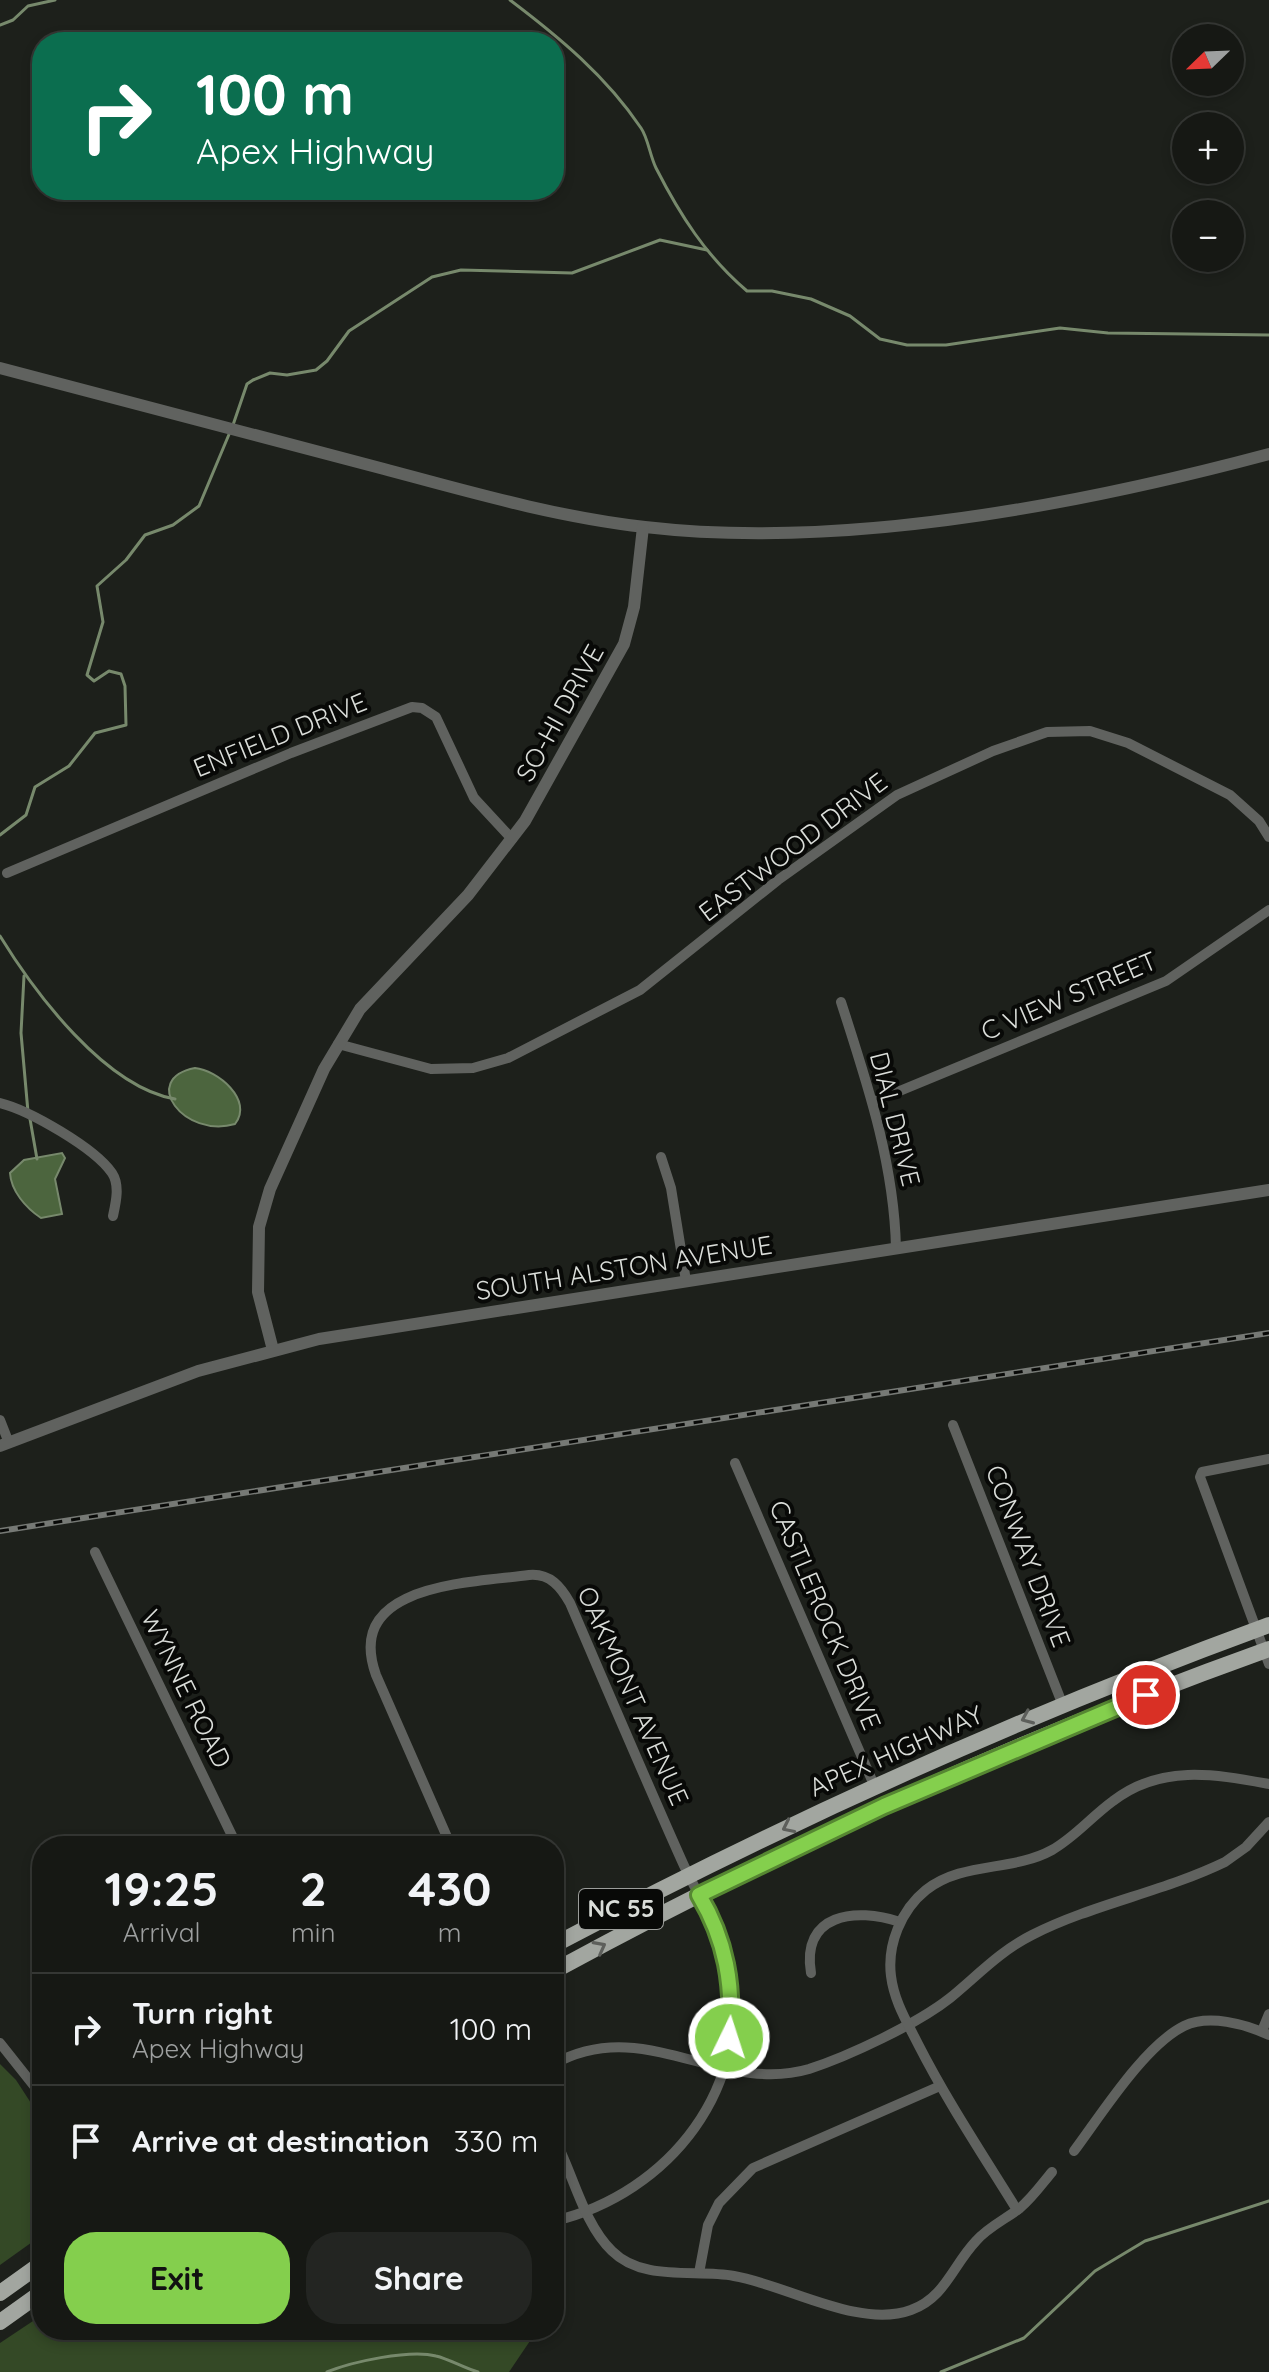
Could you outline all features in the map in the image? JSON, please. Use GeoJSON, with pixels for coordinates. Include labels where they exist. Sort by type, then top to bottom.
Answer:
{"type":"FeatureCollection","features":[{"type":"Feature","properties":{"kind":"main road","name":"APEX HIGHWAY"},"geometry":{"type":"LineString","coordinates":[[564,1940],[874,1785],[1062,1703],[1263,1628]]}},
{"type":"Feature","properties":{"kind":"main road","name":"APEX HIGHWAY"},"geometry":{"type":"LineString","coordinates":[[564,1966],[823,1834],[1014,1749],[1267,1654]]}},
{"type":"Feature","properties":{"kind":"main road"},"geometry":{"type":"LineString","coordinates":[[0,2293],[32,2270]]}},
{"type":"Feature","properties":{"kind":"main road"},"geometry":{"type":"LineString","coordinates":[[0,2322],[32,2299]]}},
{"type":"Feature","properties":{"kind":"street"},"geometry":{"type":"LineString","coordinates":[[0,368],[492,497],[643,527],[747,534],[883,527],[1005,510],[1219,468],[1269,454]]}},
{"type":"Feature","properties":{"kind":"street","name":"SO-HI DRIVE"},"geometry":{"type":"LineString","coordinates":[[273,1350],[258,1292],[259,1227],[281,1165],[338,1044],[376,990],[468,895],[512,839],[624,644],[634,607],[643,527]]}},
{"type":"Feature","properties":{"kind":"street","name":"ENFIELD DRIVE"},"geometry":{"type":"LineString","coordinates":[[7,873],[291,753],[412,707],[422,708],[436,717],[474,798],[512,839]]}},
{"type":"Feature","properties":{"kind":"street","name":"EASTWOOD DRIVE"},"geometry":{"type":"LineString","coordinates":[[338,1044],[431,1069],[473,1068],[508,1058],[612,1007],[653,981],[778,880],[897,795],[993,751],[1047,732],[1090,731],[1128,743],[1230,795],[1250,811],[1269,837]]}},
{"type":"Feature","properties":{"kind":"street","name":"C VIEW STREET"},"geometry":{"type":"LineString","coordinates":[[873,1102],[1166,981],[1269,910]]}},
{"type":"Feature","properties":{"kind":"street","name":"DIAL DRIVE"},"geometry":{"type":"LineString","coordinates":[[841,1002],[873,1102],[889,1175],[896,1248]]}},
{"type":"Feature","properties":{"kind":"street"},"geometry":{"type":"LineString","coordinates":[[0,1103],[19,1107],[100,1160],[114,1175],[117,1196],[113,1216]]}},
{"type":"Feature","properties":{"kind":"street"},"geometry":{"type":"LineString","coordinates":[[661,1157],[671,1188],[686,1281]]}},
{"type":"Feature","properties":{"kind":"street","name":"SOUTH ALSTON AVENUE"},"geometry":{"type":"LineString","coordinates":[[4,1444],[198,1371],[332,1337],[1269,1190]]}},
{"type":"Feature","properties":{"kind":"street"},"geometry":{"type":"LineString","coordinates":[[0,1420],[4,1444]]}},
{"type":"Feature","properties":{"kind":"street","name":"CONWAY DRIVE"},"geometry":{"type":"LineString","coordinates":[[953,1425],[1062,1703]]}},
{"type":"Feature","properties":{"kind":"street"},"geometry":{"type":"LineString","coordinates":[[1267,1654],[1263,1628],[1200,1477],[1202,1472],[1214,1467],[1269,1459]]}},
{"type":"Feature","properties":{"kind":"street","name":"CASTLEROCK DRIVE"},"geometry":{"type":"LineString","coordinates":[[735,1463],[874,1785]]}},
{"type":"Feature","properties":{"kind":"street","name":"WYNNE ROAD"},"geometry":{"type":"LineString","coordinates":[[95,1552],[232,1836]]}},
{"type":"Feature","properties":{"kind":"street","name":"OAKMONT AVENUE"},"geometry":{"type":"LineString","coordinates":[[447,1836],[376,1675],[370,1657],[372,1633],[388,1607],[413,1595],[537,1574],[556,1583],[570,1603],[689,1875]]}},
{"type":"Feature","properties":{"kind":"street"},"geometry":{"type":"LineString","coordinates":[[1017,2210],[940,2086],[908,2025],[891,1975],[891,1953],[900,1922],[924,1892],[943,1879],[964,1871],[1047,1853],[1080,1830],[1111,1802],[1146,1782],[1193,1773],[1269,1784]]}},
{"type":"Feature","properties":{"kind":"street"},"geometry":{"type":"LineString","coordinates":[[564,2060],[587,2050],[639,2046],[725,2068],[770,2075],[808,2069],[908,2025],[949,1998],[1017,1943],[1051,1926],[1225,1862],[1246,1847],[1269,1822]]}},
{"type":"Feature","properties":{"kind":"street"},"geometry":{"type":"LineString","coordinates":[[564,2219],[588,2213],[654,2174],[692,2133],[725,2068],[733,2001],[728,1963],[689,1875]]}},
{"type":"Feature","properties":{"kind":"street"},"geometry":{"type":"LineString","coordinates":[[811,1973],[808,1955],[811,1941],[839,1918],[867,1913],[900,1922]]}},
{"type":"Feature","properties":{"kind":"street"},"geometry":{"type":"LineString","coordinates":[[1074,2151],[1159,2045],[1185,2026],[1211,2021],[1265,2033],[1269,2014]]}},
{"type":"Feature","properties":{"kind":"street"},"geometry":{"type":"LineString","coordinates":[[0,2043],[32,2083]]}},
{"type":"Feature","properties":{"kind":"street"},"geometry":{"type":"LineString","coordinates":[[699,2273],[701,2248],[713,2214],[735,2184],[753,2168],[940,2086]]}},
{"type":"Feature","properties":{"kind":"street"},"geometry":{"type":"LineString","coordinates":[[564,2160],[598,2235],[613,2253],[629,2262],[642,2268],[734,2276],[853,2310],[895,2315],[928,2302],[941,2291],[974,2243],[1017,2210],[1052,2172]]}},
{"type":"Feature","properties":{"kind":"shaded area"},"geometry":{"type":"Polygon","coordinates":[[[195,1068],[222,1080],[236,1096],[240,1115],[235,1124],[216,1126],[199,1123],[175,1106],[170,1095],[170,1084],[179,1074],[195,1068]]]}},
{"type":"Feature","properties":{"kind":"shaded area"},"geometry":{"type":"Polygon","coordinates":[[[62,1153],[65,1158],[55,1179],[62,1214],[41,1218],[20,1198],[10,1173],[24,1160],[62,1153]]]}},
{"type":"Feature","properties":{"kind":"shaded area"},"geometry":{"type":"Polygon","coordinates":[[[0,2064],[16,2080],[32,2105],[32,2242],[0,2265],[0,2064]]]}},
{"type":"Feature","properties":{"kind":"shaded area"},"geometry":{"type":"Polygon","coordinates":[[[32,2322],[32,2340],[531,2340],[509,2372],[0,2372],[0,2343],[32,2322]]]}},
{"type":"Feature","properties":{"kind":"waterway"},"geometry":{"type":"LineString","coordinates":[[0,25],[13,20],[28,6],[55,0]]}},
{"type":"Feature","properties":{"kind":"waterway"},"geometry":{"type":"LineString","coordinates":[[510,0],[551,32]]}},
{"type":"Feature","properties":{"kind":"waterway"},"geometry":{"type":"LineString","coordinates":[[564,43],[627,109],[643,132],[656,168],[685,218],[719,264],[747,291],[772,291],[811,299],[850,316],[880,339],[907,345],[946,345],[1060,328],[1108,333],[1269,335]]}},
{"type":"Feature","properties":{"kind":"waterway"},"geometry":{"type":"LineString","coordinates":[[233,425],[247,384],[270,373],[287,375],[316,370],[327,361],[349,331],[432,277],[461,270],[572,273],[660,240],[707,250]]}},
{"type":"Feature","properties":{"kind":"waterway"},"geometry":{"type":"LineString","coordinates":[[0,835],[26,815],[35,787],[69,766],[95,733],[126,725],[125,686],[121,674],[109,671],[94,681],[87,675],[103,622],[97,586],[126,560],[145,535],[173,525],[199,506],[230,432]]}},
{"type":"Feature","properties":{"kind":"waterway"},"geometry":{"type":"LineString","coordinates":[[0,936],[52,1009],[98,1057],[149,1091],[175,1099]]}},
{"type":"Feature","properties":{"kind":"waterway"},"geometry":{"type":"LineString","coordinates":[[24,976],[21,1033],[28,1112]]}},
{"type":"Feature","properties":{"kind":"waterway"},"geometry":{"type":"LineString","coordinates":[[30,1119],[37,1159]]}},
{"type":"Feature","properties":{"kind":"waterway"},"geometry":{"type":"LineString","coordinates":[[941,2372],[1024,2338],[1095,2271],[1145,2241],[1269,2201]]}},
{"type":"Feature","properties":{"kind":"waterway"},"geometry":{"type":"LineString","coordinates":[[327,2372],[350,2364],[411,2354],[436,2356],[478,2372]]}},
{"type":"Feature","properties":{"kind":"railway"},"geometry":{"type":"LineString","coordinates":[[0,1531],[1269,1333]]}},
{"type":"Feature","properties":{"kind":"route"},"geometry":{"type":"LineString","coordinates":[[729,2038],[733,2001],[728,1963],[710,1914],[699,1895],[884,1806],[1146,1695]]}}]}
